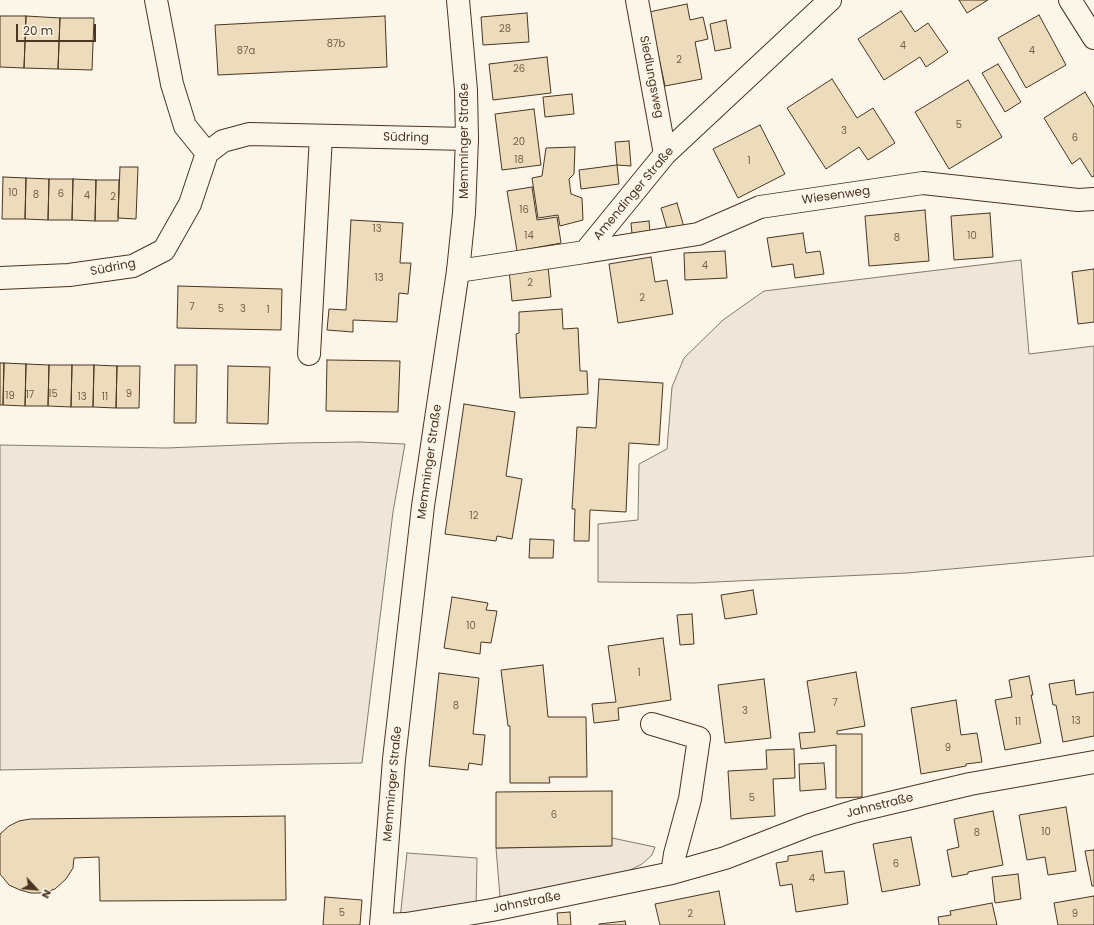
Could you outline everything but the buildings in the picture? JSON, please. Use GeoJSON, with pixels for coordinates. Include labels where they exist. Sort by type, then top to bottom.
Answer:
{"type":"FeatureCollection","features":[{"type":"Feature","properties":{"kind":"street"},"geometry":{"type":"LineString","coordinates":[[156,0],[172,84],[185,126],[207,153]]}},
{"type":"Feature","properties":{"kind":"street","name":"Memminger Straße"},"geometry":{"type":"LineString","coordinates":[[381,925],[394,759],[423,506],[458,271],[464,214],[467,139],[466,90],[458,0]]}},
{"type":"Feature","properties":{"kind":"street","name":"Siedlungsweg"},"geometry":{"type":"LineString","coordinates":[[637,0],[665,154]]}},
{"type":"Feature","properties":{"kind":"street","name":"Amendinger Straße"},"geometry":{"type":"LineString","coordinates":[[458,271],[585,252],[665,154],[830,0]]}},
{"type":"Feature","properties":{"kind":"street"},"geometry":{"type":"LineString","coordinates":[[1070,0],[1094,38]]}},
{"type":"Feature","properties":{"kind":"street","name":"Südring"},"geometry":{"type":"LineString","coordinates":[[0,278],[69,275],[133,266],[164,250],[190,204],[207,153],[223,141],[249,134],[467,139]]}},
{"type":"Feature","properties":{"kind":"street"},"geometry":{"type":"LineString","coordinates":[[309,354],[321,136]]}},
{"type":"Feature","properties":{"kind":"street","name":"Wiesenweg"},"geometry":{"type":"LineString","coordinates":[[585,252],[698,234],[760,207],[923,183],[1078,200],[1094,199]]}},
{"type":"Feature","properties":{"kind":"street"},"geometry":{"type":"LineString","coordinates":[[652,724],[699,738],[690,799],[675,854],[672,873]]}},
{"type":"Feature","properties":{"kind":"street","name":"Jahnstraße"},"geometry":{"type":"LineString","coordinates":[[381,925],[406,924],[492,910],[672,873],[725,858],[810,825],[856,811],[970,784],[1094,762]]}},
{"type":"Feature","properties":{"kind":"shaded area"},"geometry":{"type":"Polygon","coordinates":[[[1021,260],[1029,354],[1094,346],[1094,556],[907,573],[694,583],[598,582],[598,524],[638,520],[639,464],[667,449],[672,387],[684,358],[723,320],[764,291],[1021,260]]]}},
{"type":"Feature","properties":{"kind":"shaded area"},"geometry":{"type":"Polygon","coordinates":[[[360,442],[405,444],[393,512],[362,763],[0,770],[0,445],[166,448],[360,442]]]}},
{"type":"Feature","properties":{"kind":"shaded area"},"geometry":{"type":"Polygon","coordinates":[[[612,838],[655,847],[652,855],[642,864],[626,872],[500,897],[496,848],[611,846],[612,838]]]}},
{"type":"Feature","properties":{"kind":"shaded area"},"geometry":{"type":"Polygon","coordinates":[[[407,853],[477,858],[476,908],[400,919],[407,853]]]}}]}
